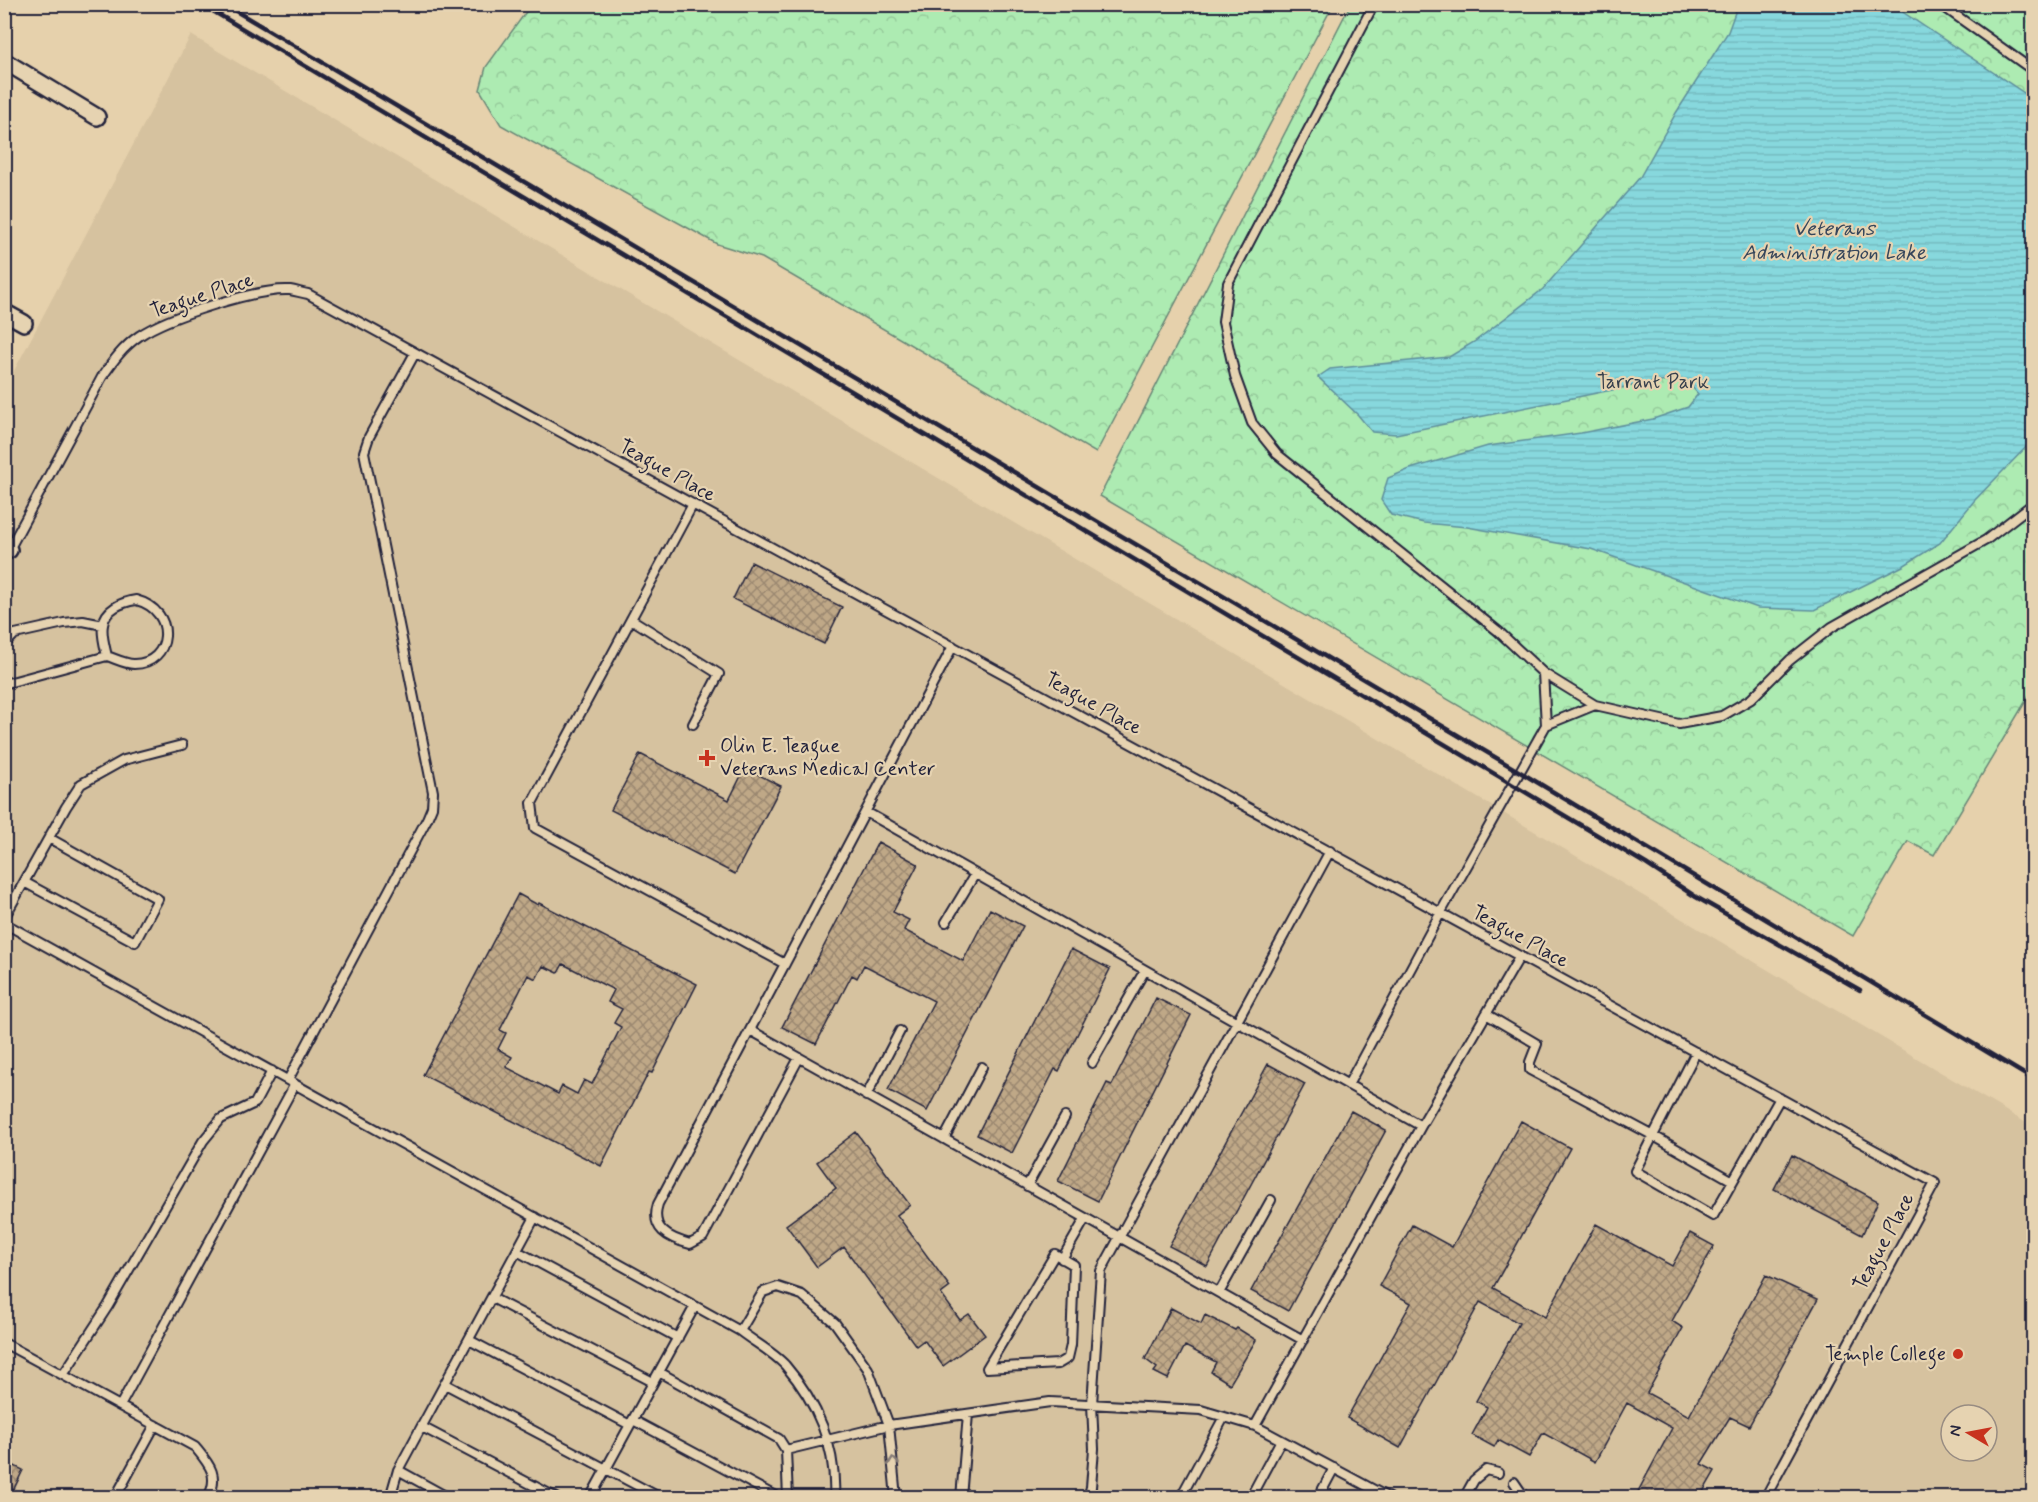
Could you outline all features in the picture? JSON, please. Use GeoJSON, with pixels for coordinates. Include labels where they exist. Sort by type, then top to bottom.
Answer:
{"type":"FeatureCollection","features":[{"type":"Feature","properties":{"kind":"street"},"geometry":{"type":"LineString","coordinates":[[4,61],[97,117]]}},
{"type":"Feature","properties":{"kind":"street"},"geometry":{"type":"LineString","coordinates":[[4,312],[24,323]]}},
{"type":"Feature","properties":{"kind":"lane"},"geometry":{"type":"LineString","coordinates":[[1374,4],[1227,283],[1223,322],[1235,376],[1252,423],[1276,453],[1498,631],[1543,674],[1595,705],[1679,724],[1722,717],[1751,699],[1790,660],[1832,627],[1986,540],[2034,503]]}},
{"type":"Feature","properties":{"kind":"lane"},"geometry":{"type":"LineString","coordinates":[[1940,4],[2034,71]]}},
{"type":"Feature","properties":{"kind":"lane","name":"Teague Place"},"geometry":{"type":"LineString","coordinates":[[6,552],[102,377],[119,352],[140,336],[165,322],[265,292],[291,290],[308,294],[1935,1183],[1765,1497]]}},
{"type":"Feature","properties":{"kind":"lane"},"geometry":{"type":"LineString","coordinates":[[120,1406],[291,1082],[432,807],[433,792],[364,452],[369,437],[415,353]]}},
{"type":"Feature","properties":{"kind":"lane"},"geometry":{"type":"LineString","coordinates":[[693,504],[532,803],[535,828],[785,964]]}},
{"type":"Feature","properties":{"kind":"lane"},"geometry":{"type":"LineString","coordinates":[[4,684],[107,656],[127,663],[137,664],[147,661],[155,656],[162,647],[165,637],[162,617],[155,608],[136,600],[126,601],[108,613],[103,625],[107,656]]}},
{"type":"Feature","properties":{"kind":"lane"},"geometry":{"type":"LineString","coordinates":[[631,620],[719,674],[693,724]]}},
{"type":"Feature","properties":{"kind":"lane"},"geometry":{"type":"LineString","coordinates":[[4,645],[15,634],[64,623],[83,621],[103,625]]}},
{"type":"Feature","properties":{"kind":"lane"},"geometry":{"type":"LineString","coordinates":[[799,1058],[703,1237],[690,1244],[679,1241],[658,1228],[654,1220],[658,1204],[953,646]]}},
{"type":"Feature","properties":{"kind":"lane"},"geometry":{"type":"LineString","coordinates":[[1348,1085],[1441,912],[1546,725],[1543,674]]}},
{"type":"Feature","properties":{"kind":"lane"},"geometry":{"type":"LineString","coordinates":[[1546,725],[1595,705]]}},
{"type":"Feature","properties":{"kind":"lane"},"geometry":{"type":"LineString","coordinates":[[4,918],[81,784],[124,760],[182,745]]}},
{"type":"Feature","properties":{"kind":"lane"},"geometry":{"type":"LineString","coordinates":[[866,812],[1421,1126]]}},
{"type":"Feature","properties":{"kind":"lane"},"geometry":{"type":"LineString","coordinates":[[24,882],[135,942],[158,899],[49,838]]}},
{"type":"Feature","properties":{"kind":"lane"},"geometry":{"type":"LineString","coordinates":[[1088,1497],[1094,1449],[1092,1404],[1101,1271],[1330,851]]}},
{"type":"Feature","properties":{"kind":"lane"},"geometry":{"type":"LineString","coordinates":[[946,922],[975,874]]}},
{"type":"Feature","properties":{"kind":"lane"},"geometry":{"type":"LineString","coordinates":[[4,923],[740,1331],[784,1364],[813,1404],[829,1439],[834,1497]]}},
{"type":"Feature","properties":{"kind":"lane"},"geometry":{"type":"LineString","coordinates":[[1255,1426],[1421,1126],[1520,956]]}},
{"type":"Feature","properties":{"kind":"lane"},"geometry":{"type":"LineString","coordinates":[[1092,1063],[1145,970]]}},
{"type":"Feature","properties":{"kind":"lane"},"geometry":{"type":"LineString","coordinates":[[1486,1014],[1537,1044],[1530,1062],[1530,1070],[1733,1181]]}},
{"type":"Feature","properties":{"kind":"lane"},"geometry":{"type":"LineString","coordinates":[[750,1030],[1303,1340]]}},
{"type":"Feature","properties":{"kind":"lane"},"geometry":{"type":"LineString","coordinates":[[866,1096],[900,1031]]}},
{"type":"Feature","properties":{"kind":"lane"},"geometry":{"type":"LineString","coordinates":[[1696,1052],[1635,1171],[1713,1216],[1780,1098]]}},
{"type":"Feature","properties":{"kind":"lane"},"geometry":{"type":"LineString","coordinates":[[944,1139],[982,1067]]}},
{"type":"Feature","properties":{"kind":"lane"},"geometry":{"type":"LineString","coordinates":[[63,1375],[108,1306],[203,1141],[221,1119],[255,1103],[272,1071]]}},
{"type":"Feature","properties":{"kind":"lane"},"geometry":{"type":"LineString","coordinates":[[1027,1186],[1065,1117]]}},
{"type":"Feature","properties":{"kind":"lane"},"geometry":{"type":"LineString","coordinates":[[1220,1293],[1271,1200]]}},
{"type":"Feature","properties":{"kind":"lane"},"geometry":{"type":"LineString","coordinates":[[390,1497],[398,1470],[535,1217]]}},
{"type":"Feature","properties":{"kind":"lane"},"geometry":{"type":"LineString","coordinates":[[1062,1259],[1085,1219]]}},
{"type":"Feature","properties":{"kind":"lane"},"geometry":{"type":"LineString","coordinates":[[517,1251],[678,1338]]}},
{"type":"Feature","properties":{"kind":"lane"},"geometry":{"type":"LineString","coordinates":[[1054,1254],[1062,1259],[1074,1265],[1071,1345],[1068,1358],[1058,1364],[987,1368],[1054,1254]]}},
{"type":"Feature","properties":{"kind":"lane"},"geometry":{"type":"LineString","coordinates":[[740,1331],[763,1292],[778,1287],[801,1295],[835,1323],[868,1369],[889,1425],[896,1497]]}},
{"type":"Feature","properties":{"kind":"lane"},"geometry":{"type":"LineString","coordinates":[[492,1298],[654,1383]]}},
{"type":"Feature","properties":{"kind":"lane"},"geometry":{"type":"LineString","coordinates":[[590,1497],[695,1306]]}},
{"type":"Feature","properties":{"kind":"lane"},"geometry":{"type":"LineString","coordinates":[[469,1340],[779,1497]]}},
{"type":"Feature","properties":{"kind":"lane"},"geometry":{"type":"LineString","coordinates":[[4,1343],[195,1447],[210,1465],[214,1486],[208,1497]]}},
{"type":"Feature","properties":{"kind":"lane"},"geometry":{"type":"LineString","coordinates":[[659,1372],[779,1439],[786,1450],[788,1497]]}},
{"type":"Feature","properties":{"kind":"lane"},"geometry":{"type":"LineString","coordinates":[[445,1384],[661,1497]]}},
{"type":"Feature","properties":{"kind":"lane"},"geometry":{"type":"LineString","coordinates":[[786,1450],[889,1425],[1050,1402],[1201,1410],[1255,1426],[1387,1497]]}},
{"type":"Feature","properties":{"kind":"lane"},"geometry":{"type":"LineString","coordinates":[[961,1497],[968,1414]]}},
{"type":"Feature","properties":{"kind":"lane"},"geometry":{"type":"LineString","coordinates":[[1183,1497],[1184,1491],[1224,1417]]}},
{"type":"Feature","properties":{"kind":"lane"},"geometry":{"type":"LineString","coordinates":[[115,1497],[155,1425]]}},
{"type":"Feature","properties":{"kind":"lane"},"geometry":{"type":"LineString","coordinates":[[422,1427],[556,1497]]}},
{"type":"Feature","properties":{"kind":"lane"},"geometry":{"type":"LineString","coordinates":[[1250,1497],[1281,1440]]}},
{"type":"Feature","properties":{"kind":"lane"},"geometry":{"type":"LineString","coordinates":[[1318,1497],[1334,1468]]}},
{"type":"Feature","properties":{"kind":"lane"},"geometry":{"type":"LineString","coordinates":[[398,1470],[449,1497]]}},
{"type":"Feature","properties":{"kind":"lane"},"geometry":{"type":"LineString","coordinates":[[1464,1497],[1474,1480],[1486,1470],[1498,1473]]}},
{"type":"Feature","properties":{"kind":"lane"},"geometry":{"type":"LineString","coordinates":[[1514,1482],[1525,1497]]}},
{"type":"Feature","properties":{"kind":"shaded area","name":"Olin E. Teague Veterans Medical Center"},"geometry":{"type":"Polygon","coordinates":[[[191,35],[2033,1127],[2033,1497],[5,1498],[5,388],[191,35]]]}},
{"type":"Feature","properties":{"kind":"green space"},"geometry":{"type":"Polygon","coordinates":[[[531,5],[1333,5],[1096,453],[762,258],[717,244],[501,125],[480,90],[486,67],[531,5]]]}},
{"type":"Feature","properties":{"kind":"green space","name":"Tarrant Park"},"geometry":{"type":"Polygon","coordinates":[[[1350,5],[2033,5],[2033,689],[1934,855],[1908,841],[1853,936],[1100,496],[1350,5]]]}},
{"type":"Feature","properties":{"kind":"water","name":"Veterans Administration Lake"},"geometry":{"type":"Polygon","coordinates":[[[1738,4],[1892,5],[2033,99],[2033,440],[1974,501],[1940,543],[1903,566],[1814,610],[1758,608],[1591,549],[1467,527],[1424,523],[1391,515],[1381,500],[1388,478],[1410,469],[1488,446],[1581,433],[1653,419],[1688,407],[1698,394],[1687,381],[1651,382],[1396,434],[1372,432],[1358,415],[1318,377],[1330,369],[1449,357],[1474,342],[1543,289],[1640,177],[1676,113],[1728,32],[1738,4]]]}},
{"type":"Feature","properties":{"kind":"building"},"geometry":{"type":"Polygon","coordinates":[[[751,562],[842,607],[824,644],[733,599],[751,562]]]}},
{"type":"Feature","properties":{"kind":"building"},"geometry":{"type":"Polygon","coordinates":[[[640,754],[729,800],[745,768],[781,786],[735,874],[611,810],[640,754]]]}},
{"type":"Feature","properties":{"kind":"building"},"geometry":{"type":"Polygon","coordinates":[[[878,842],[918,864],[893,912],[909,920],[904,930],[963,961],[990,909],[1023,926],[927,1111],[888,1090],[934,1001],[864,965],[857,978],[852,975],[816,1044],[782,1027],[878,842]]]}},
{"type":"Feature","properties":{"kind":"building"},"geometry":{"type":"Polygon","coordinates":[[[518,894],[697,984],[601,1166],[423,1075],[518,894]],[[563,964],[558,973],[543,966],[536,979],[528,975],[500,1030],[506,1033],[498,1049],[512,1057],[506,1067],[558,1094],[562,1086],[577,1094],[584,1080],[592,1084],[621,1027],[614,1023],[622,1009],[608,1002],[614,990],[563,964]]]}},
{"type":"Feature","properties":{"kind":"building"},"geometry":{"type":"Polygon","coordinates":[[[1071,949],[1110,969],[1059,1071],[1055,1069],[1012,1153],[977,1135],[1071,949]]]}},
{"type":"Feature","properties":{"kind":"building"},"geometry":{"type":"Polygon","coordinates":[[[1156,998],[1191,1015],[1098,1201],[1058,1181],[1107,1083],[1112,1085],[1156,998]]]}},
{"type":"Feature","properties":{"kind":"building"},"geometry":{"type":"Polygon","coordinates":[[[1268,1064],[1305,1084],[1207,1266],[1169,1246],[1268,1064]]]}},
{"type":"Feature","properties":{"kind":"building"},"geometry":{"type":"Polygon","coordinates":[[[1351,1111],[1386,1130],[1288,1311],[1251,1291],[1351,1111]]]}},
{"type":"Feature","properties":{"kind":"building"},"geometry":{"type":"Polygon","coordinates":[[[1521,1121],[1570,1148],[1493,1288],[1545,1317],[1596,1224],[1672,1266],[1690,1233],[1714,1246],[1672,1321],[1683,1328],[1647,1393],[1689,1416],[1766,1275],[1818,1299],[1749,1426],[1730,1417],[1701,1464],[1715,1471],[1700,1497],[1635,1497],[1672,1428],[1627,1403],[1595,1462],[1543,1433],[1529,1457],[1498,1440],[1494,1447],[1472,1435],[1487,1407],[1476,1401],[1519,1323],[1480,1302],[1400,1448],[1347,1418],[1411,1303],[1379,1286],[1412,1225],[1452,1247],[1521,1121]]]}},
{"type":"Feature","properties":{"kind":"building"},"geometry":{"type":"Polygon","coordinates":[[[856,1132],[910,1205],[897,1215],[950,1287],[941,1294],[960,1320],[969,1314],[985,1335],[943,1366],[924,1340],[916,1346],[844,1247],[817,1267],[786,1225],[836,1188],[817,1162],[856,1132]]]}},
{"type":"Feature","properties":{"kind":"building"},"geometry":{"type":"Polygon","coordinates":[[[1792,1155],[1878,1201],[1862,1235],[1774,1189],[1792,1155]]]}},
{"type":"Feature","properties":{"kind":"building"},"geometry":{"type":"Polygon","coordinates":[[[1171,1308],[1201,1324],[1205,1315],[1235,1330],[1237,1328],[1256,1340],[1230,1384],[1211,1372],[1216,1362],[1185,1346],[1168,1379],[1154,1372],[1157,1368],[1145,1359],[1171,1308]]]}},
{"type":"Feature","properties":{"kind":"building"},"geometry":{"type":"Polygon","coordinates":[[[4,1461],[23,1470],[10,1497],[4,1497],[4,1461]]]}},
{"type":"Feature","properties":{"kind":"railway"},"geometry":{"type":"LineString","coordinates":[[201,4],[1646,864],[1696,897],[1860,990]]}},
{"type":"Feature","properties":{"kind":"railway"},"geometry":{"type":"LineString","coordinates":[[224,4],[1520,772],[2034,1080]]}},
{"type":"Feature","properties":{"kind":"place","name":"Olin E. Teague Veterans Medical Center"},"geometry":{"type":"Point","coordinates":[707,758]}},
{"type":"Feature","properties":{"kind":"place","name":"Temple College"},"geometry":{"type":"Point","coordinates":[1958,1354]}}]}
